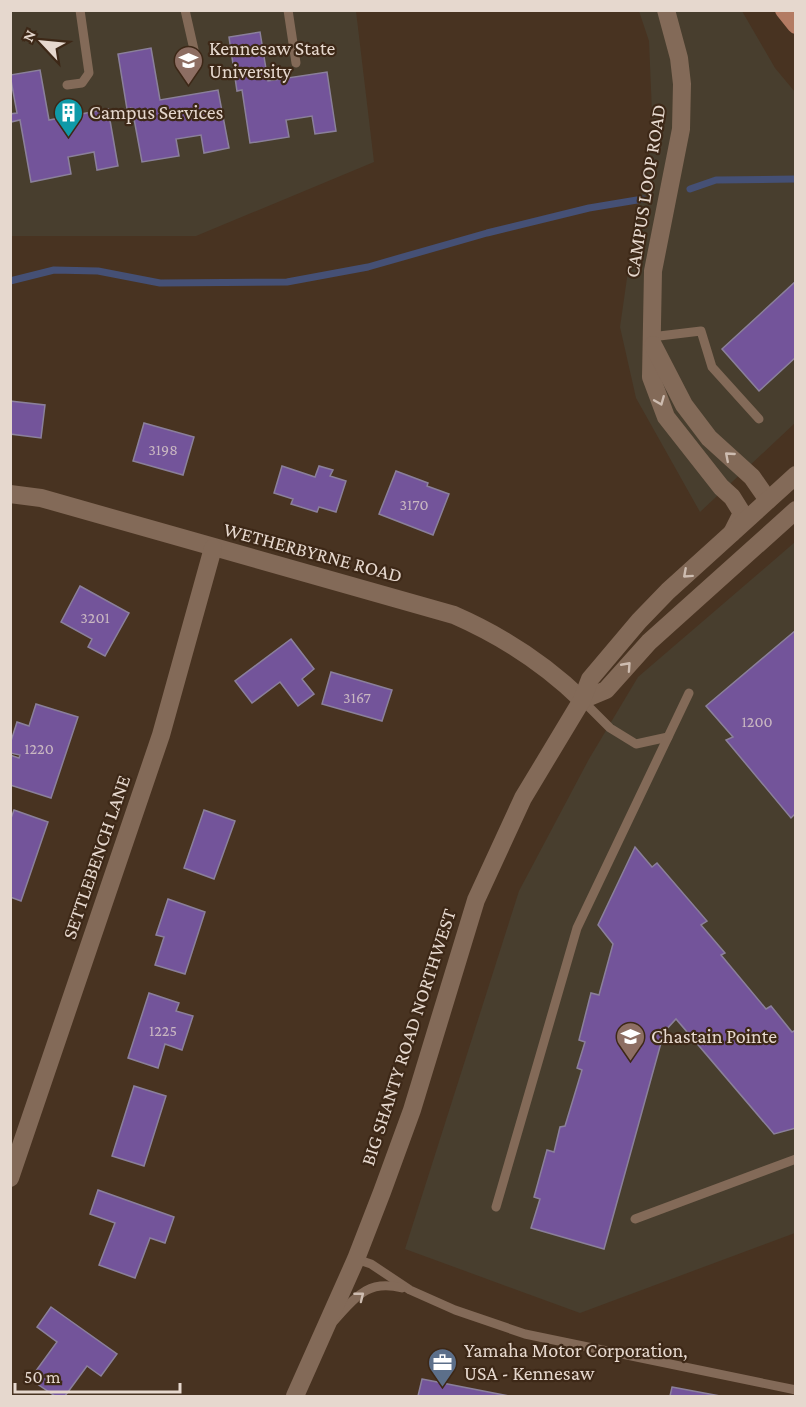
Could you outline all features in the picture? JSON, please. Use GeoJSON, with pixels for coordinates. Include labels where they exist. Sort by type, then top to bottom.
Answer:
{"type":"FeatureCollection","features":[{"type":"Feature","properties":{"kind":"main road"},"geometry":{"type":"LineString","coordinates":[[784,10],[795,25]]}},
{"type":"Feature","properties":{"kind":"street","name":"CAMPUS LOOP ROAD"},"geometry":{"type":"LineString","coordinates":[[666,10],[679,58],[682,84],[681,129],[653,271],[651,377],[666,417],[721,487],[732,497],[742,513],[730,536]]}},
{"type":"Feature","properties":{"kind":"street","name":"CAMPUS LOOP ROAD"},"geometry":{"type":"LineString","coordinates":[[652,340],[684,405],[709,438],[752,477],[768,500]]}},
{"type":"Feature","properties":{"kind":"street","name":"BIG SHANTY ROAD NORTHWEST"},"geometry":{"type":"LineString","coordinates":[[295,1396],[356,1259],[412,1110],[476,900],[522,798],[582,700],[590,679],[639,621],[668,591],[795,475]]}},
{"type":"Feature","properties":{"kind":"street","name":"WETHERBYRNE ROAD"},"geometry":{"type":"LineString","coordinates":[[10,494],[41,498],[454,615],[489,630],[517,648],[557,676],[582,700]]}},
{"type":"Feature","properties":{"kind":"street"},"geometry":{"type":"LineString","coordinates":[[672,621],[686,598],[764,525],[768,500]]}},
{"type":"Feature","properties":{"kind":"street"},"geometry":{"type":"LineString","coordinates":[[582,700],[606,690],[649,642],[795,510]]}},
{"type":"Feature","properties":{"kind":"street","name":"SETTLEBENCH LANE"},"geometry":{"type":"LineString","coordinates":[[10,1178],[161,735],[213,548]]}},
{"type":"Feature","properties":{"kind":"lane"},"geometry":{"type":"LineString","coordinates":[[67,85],[82,83],[89,73],[80,10]]}},
{"type":"Feature","properties":{"kind":"lane"},"geometry":{"type":"LineString","coordinates":[[185,10],[195,54]]}},
{"type":"Feature","properties":{"kind":"lane"},"geometry":{"type":"LineString","coordinates":[[288,10],[296,63]]}},
{"type":"Feature","properties":{"kind":"lane"},"geometry":{"type":"LineString","coordinates":[[652,340],[701,331],[712,367],[759,419]]}},
{"type":"Feature","properties":{"kind":"lane"},"geometry":{"type":"LineString","coordinates":[[496,1207],[577,928],[690,693]]}},
{"type":"Feature","properties":{"kind":"lane"},"geometry":{"type":"LineString","coordinates":[[582,700],[610,728],[636,744],[668,738]]}},
{"type":"Feature","properties":{"kind":"lane"},"geometry":{"type":"LineString","coordinates":[[635,1219],[795,1159]]}},
{"type":"Feature","properties":{"kind":"lane"},"geometry":{"type":"LineString","coordinates":[[356,1259],[370,1264],[410,1290]]}},
{"type":"Feature","properties":{"kind":"lane"},"geometry":{"type":"LineString","coordinates":[[322,1335],[364,1291],[388,1284],[410,1290],[455,1310],[525,1334],[795,1390]]}},
{"type":"Feature","properties":{"kind":"shaded area","name":"Kennesaw State University"},"geometry":{"type":"Polygon","coordinates":[[[11,11],[356,11],[374,162],[196,236],[11,236],[11,11]]]}},
{"type":"Feature","properties":{"kind":"shaded area"},"geometry":{"type":"Polygon","coordinates":[[[639,11],[742,11],[775,68],[795,92],[795,423],[700,512],[636,398],[620,327],[634,229],[653,137],[649,41],[639,11]]]}},
{"type":"Feature","properties":{"kind":"shaded area","name":"Chastain Pointe"},"geometry":{"type":"Polygon","coordinates":[[[795,542],[795,1233],[580,1313],[405,1249],[519,891],[589,759],[638,677],[795,542]]]}},
{"type":"Feature","properties":{"kind":"building"},"geometry":{"type":"Polygon","coordinates":[[[260,32],[268,81],[327,72],[336,131],[315,134],[312,116],[286,120],[289,137],[250,143],[242,90],[237,91],[229,37],[260,32]]]}},
{"type":"Feature","properties":{"kind":"building"},"geometry":{"type":"Polygon","coordinates":[[[151,48],[160,100],[218,90],[229,148],[204,153],[201,135],[176,139],[179,156],[142,162],[132,108],[127,109],[118,54],[151,48]]]}},
{"type":"Feature","properties":{"kind":"building","name":"Campus Services"},"geometry":{"type":"Polygon","coordinates":[[[40,70],[49,120],[108,109],[118,166],[97,170],[94,152],[68,157],[71,174],[31,182],[20,120],[11,122],[10,114],[17,113],[10,75],[40,70]]]}},
{"type":"Feature","properties":{"kind":"building"},"geometry":{"type":"Polygon","coordinates":[[[796,281],[796,357],[759,391],[722,349],[796,281]]]}},
{"type":"Feature","properties":{"kind":"building"},"geometry":{"type":"Polygon","coordinates":[[[10,401],[45,405],[41,438],[10,434],[10,401]]]}},
{"type":"Feature","properties":{"kind":"building"},"geometry":{"type":"Polygon","coordinates":[[[144,423],[194,437],[183,475],[133,461],[144,423]]]}},
{"type":"Feature","properties":{"kind":"building"},"geometry":{"type":"Polygon","coordinates":[[[282,466],[315,477],[319,466],[333,470],[330,476],[346,481],[336,512],[319,507],[317,512],[291,504],[293,499],[274,493],[282,466]]]}},
{"type":"Feature","properties":{"kind":"building"},"geometry":{"type":"Polygon","coordinates":[[[396,471],[449,494],[433,535],[379,514],[396,471]]]}},
{"type":"Feature","properties":{"kind":"building"},"geometry":{"type":"Polygon","coordinates":[[[80,586],[129,613],[105,656],[88,647],[92,639],[61,622],[80,586]]]}},
{"type":"Feature","properties":{"kind":"building"},"geometry":{"type":"Polygon","coordinates":[[[796,630],[796,813],[791,818],[726,740],[733,737],[706,706],[796,630]]]}},
{"type":"Feature","properties":{"kind":"building"},"geometry":{"type":"Polygon","coordinates":[[[291,639],[314,669],[302,679],[314,694],[298,706],[280,682],[252,703],[235,681],[291,639]]]}},
{"type":"Feature","properties":{"kind":"building"},"geometry":{"type":"Polygon","coordinates":[[[331,672],[392,690],[382,721],[322,704],[331,672]]]}},
{"type":"Feature","properties":{"kind":"building"},"geometry":{"type":"Polygon","coordinates":[[[36,704],[78,717],[51,798],[10,785],[10,755],[19,758],[20,755],[10,753],[10,744],[17,722],[29,726],[36,704]]]}},
{"type":"Feature","properties":{"kind":"building"},"geometry":{"type":"Polygon","coordinates":[[[14,810],[48,822],[21,901],[10,897],[10,821],[14,810]]]}},
{"type":"Feature","properties":{"kind":"building"},"geometry":{"type":"Polygon","coordinates":[[[204,810],[235,821],[214,879],[184,868],[204,810]]]}},
{"type":"Feature","properties":{"kind":"building"},"geometry":{"type":"Polygon","coordinates":[[[635,847],[652,867],[657,863],[707,921],[701,925],[725,953],[721,955],[766,1009],[771,1006],[792,1032],[796,1030],[796,1128],[774,1134],[676,1019],[664,1032],[604,1249],[531,1228],[540,1199],[534,1197],[547,1150],[554,1152],[560,1127],[565,1126],[582,1070],[577,1068],[585,1042],[579,1040],[591,993],[599,995],[613,944],[598,925],[635,847]]]}},
{"type":"Feature","properties":{"kind":"building"},"geometry":{"type":"Polygon","coordinates":[[[168,899],[205,912],[185,974],[155,965],[164,937],[156,935],[168,899]]]}},
{"type":"Feature","properties":{"kind":"building"},"geometry":{"type":"Polygon","coordinates":[[[149,993],[179,1003],[176,1011],[193,1016],[182,1050],[165,1044],[158,1068],[128,1058],[149,993]]]}},
{"type":"Feature","properties":{"kind":"building"},"geometry":{"type":"Polygon","coordinates":[[[134,1086],[166,1096],[144,1166],[112,1156],[134,1086]]]}},
{"type":"Feature","properties":{"kind":"building"},"geometry":{"type":"Polygon","coordinates":[[[98,1190],[174,1217],[165,1243],[150,1238],[135,1278],[99,1265],[115,1223],[90,1214],[98,1190]]]}},
{"type":"Feature","properties":{"kind":"building"},"geometry":{"type":"Polygon","coordinates":[[[51,1307],[117,1354],[101,1376],[87,1366],[65,1396],[55,1396],[30,1379],[57,1342],[37,1327],[51,1307]]]}},
{"type":"Feature","properties":{"kind":"building","name":"Yamaha Motor Corporation, USA - Kennesaw"},"geometry":{"type":"Polygon","coordinates":[[[422,1379],[509,1396],[418,1396],[422,1379]]]}},
{"type":"Feature","properties":{"kind":"building","name":"Yamaha Motor Corporation, USA - Kennesaw"},"geometry":{"type":"Polygon","coordinates":[[[672,1387],[720,1396],[670,1396],[672,1387]]]}},
{"type":"Feature","properties":{"kind":"waterway"},"geometry":{"type":"LineString","coordinates":[[690,189],[716,180],[796,179]]}},
{"type":"Feature","properties":{"kind":"waterway"},"geometry":{"type":"LineString","coordinates":[[10,281],[54,270],[98,271],[160,283],[287,282],[368,267],[487,233],[589,208],[643,199]]}},
{"type":"Feature","properties":{"kind":"place","name":"Kennesaw State University"},"geometry":{"type":"Point","coordinates":[188,86]}},
{"type":"Feature","properties":{"kind":"place","name":"Campus Services"},"geometry":{"type":"Point","coordinates":[68,138]}},
{"type":"Feature","properties":{"kind":"place","name":"Chastain Pointe"},"geometry":{"type":"Point","coordinates":[630,1062]}},
{"type":"Feature","properties":{"kind":"place","name":"Yamaha Motor Corporation, USA - Kennesaw"},"geometry":{"type":"Point","coordinates":[443,1388]}}]}
